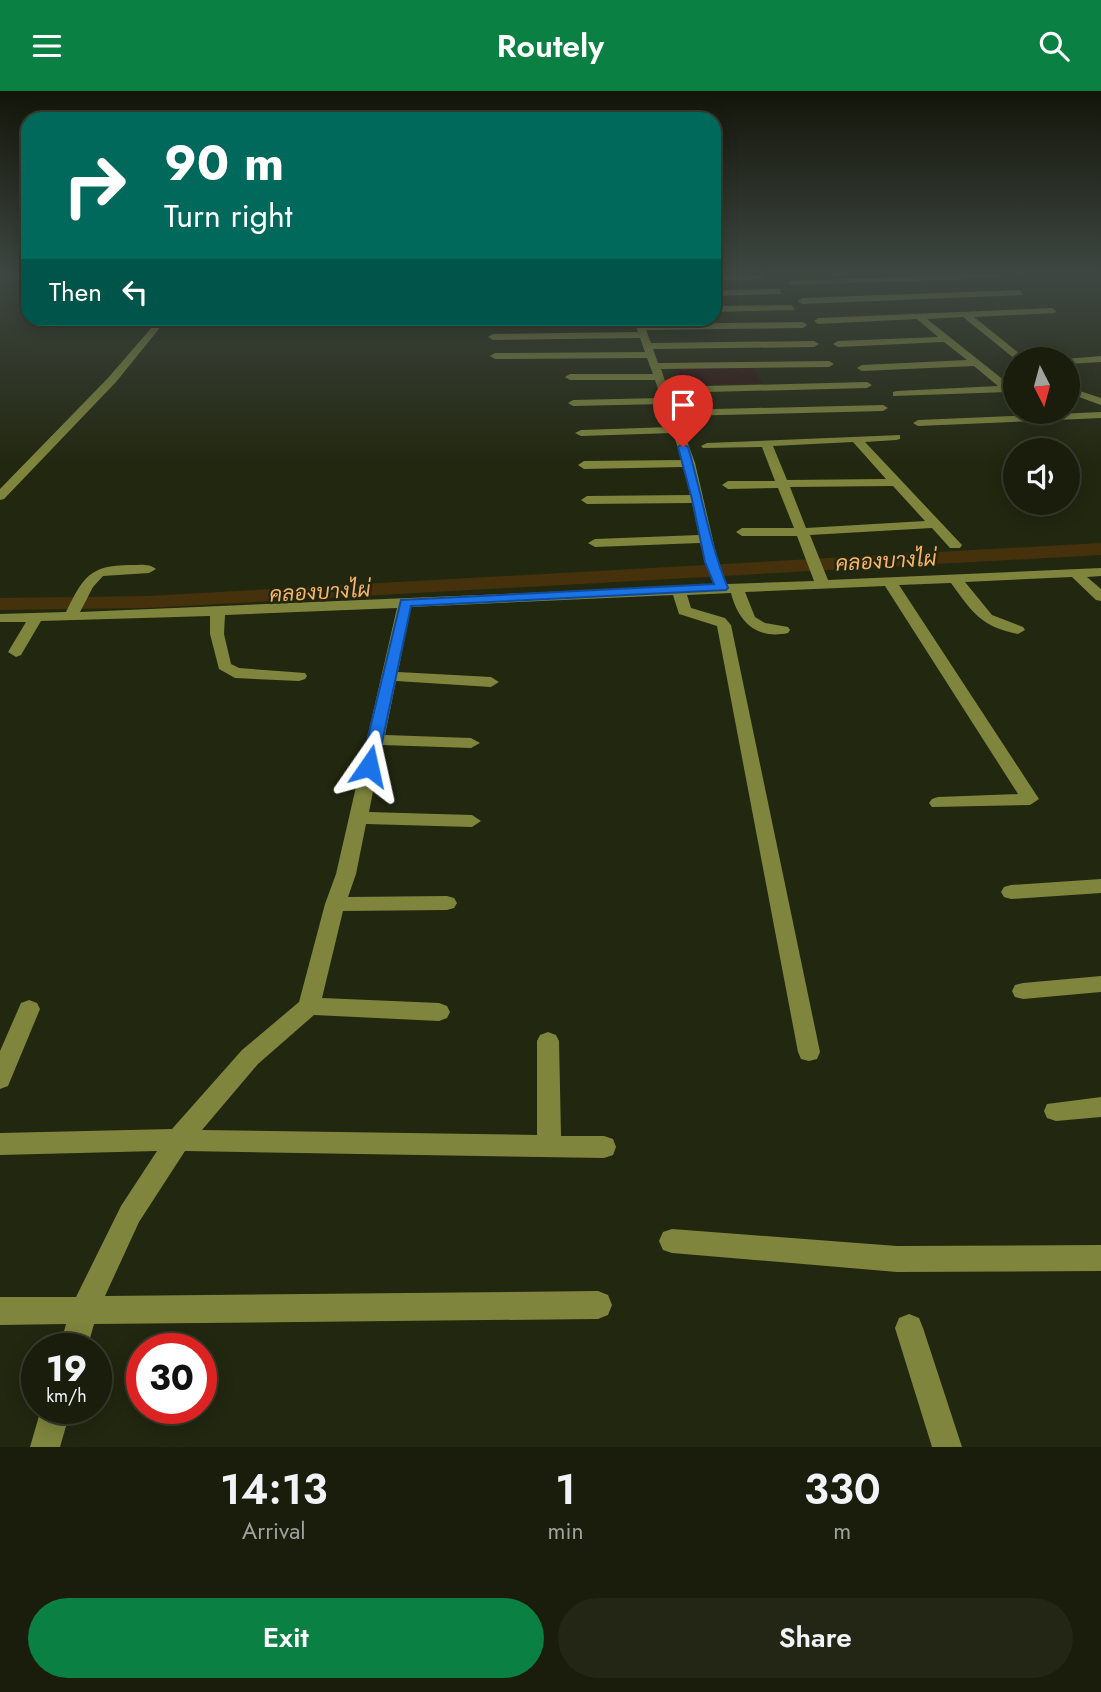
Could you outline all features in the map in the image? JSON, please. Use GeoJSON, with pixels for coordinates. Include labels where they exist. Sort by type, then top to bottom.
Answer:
{"type":"FeatureCollection","features":[{"type":"Feature","properties":{"kind":"street"},"geometry":{"type":"LineString","coordinates":[[0,496],[112,380],[148,337]]}},
{"type":"Feature","properties":{"kind":"street"},"geometry":{"type":"LineString","coordinates":[[564,337],[566,355]]}},
{"type":"Feature","properties":{"kind":"street"},"geometry":{"type":"LineString","coordinates":[[575,337],[647,346],[758,365],[829,364]]}},
{"type":"Feature","properties":{"kind":"street"},"geometry":{"type":"LineString","coordinates":[[570,377],[647,346],[684,337]]}},
{"type":"Feature","properties":{"kind":"street"},"geometry":{"type":"LineString","coordinates":[[738,337],[758,365]]}},
{"type":"Feature","properties":{"kind":"street"},"geometry":{"type":"LineString","coordinates":[[838,344],[946,339],[1003,383]]}},
{"type":"Feature","properties":{"kind":"street"},"geometry":{"type":"LineString","coordinates":[[495,356],[566,355],[647,346],[814,344]]}},
{"type":"Feature","properties":{"kind":"street"},"geometry":{"type":"LineString","coordinates":[[647,346],[689,463],[712,565],[746,619],[754,627],[783,631]]}},
{"type":"Feature","properties":{"kind":"street"},"geometry":{"type":"LineString","coordinates":[[1080,360],[1101,359]]}},
{"type":"Feature","properties":{"kind":"street"},"geometry":{"type":"LineString","coordinates":[[862,368],[976,363]]}},
{"type":"Feature","properties":{"kind":"street"},"geometry":{"type":"LineString","coordinates":[[666,401],[768,387],[867,385]]}},
{"type":"Feature","properties":{"kind":"street"},"geometry":{"type":"LineString","coordinates":[[768,387],[778,410]]}},
{"type":"Feature","properties":{"kind":"street"},"geometry":{"type":"LineString","coordinates":[[1080,389],[1101,388]]}},
{"type":"Feature","properties":{"kind":"street"},"geometry":{"type":"LineString","coordinates":[[897,394],[1003,389]]}},
{"type":"Feature","properties":{"kind":"street"},"geometry":{"type":"LineString","coordinates":[[1080,394],[1101,402]]}},
{"type":"Feature","properties":{"kind":"street"},"geometry":{"type":"LineString","coordinates":[[573,403],[666,401],[778,410],[883,408]]}},
{"type":"Feature","properties":{"kind":"street"},"geometry":{"type":"LineString","coordinates":[[918,423],[1101,415]]}},
{"type":"Feature","properties":{"kind":"street"},"geometry":{"type":"LineString","coordinates":[[862,426],[872,438]]}},
{"type":"Feature","properties":{"kind":"street"},"geometry":{"type":"LineString","coordinates":[[581,433],[678,430]]}},
{"type":"Feature","properties":{"kind":"street"},"geometry":{"type":"LineString","coordinates":[[707,446],[895,437]]}},
{"type":"Feature","properties":{"kind":"street"},"geometry":{"type":"LineString","coordinates":[[857,440],[955,545]]}},
{"type":"Feature","properties":{"kind":"street"},"geometry":{"type":"LineString","coordinates":[[767,445],[820,578]]}},
{"type":"Feature","properties":{"kind":"street"},"geometry":{"type":"LineString","coordinates":[[584,465],[689,463]]}},
{"type":"Feature","properties":{"kind":"street"},"geometry":{"type":"LineString","coordinates":[[728,485],[895,482]]}},
{"type":"Feature","properties":{"kind":"street"},"geometry":{"type":"LineString","coordinates":[[587,500],[698,499]]}},
{"type":"Feature","properties":{"kind":"street"},"geometry":{"type":"LineString","coordinates":[[742,532],[801,532],[934,524]]}},
{"type":"Feature","properties":{"kind":"street"},"geometry":{"type":"LineString","coordinates":[[595,544],[705,539]]}},
{"type":"Feature","properties":{"kind":"street"},"geometry":{"type":"LineString","coordinates":[[76,607],[97,571],[149,569]]}},
{"type":"Feature","properties":{"kind":"street"},"geometry":{"type":"LineString","coordinates":[[0,618],[36,617],[76,607],[218,611],[679,590],[820,578],[888,581],[1101,572]]}},
{"type":"Feature","properties":{"kind":"street"},"geometry":{"type":"LineString","coordinates":[[1075,573],[1101,597]]}},
{"type":"Feature","properties":{"kind":"street"},"geometry":{"type":"LineString","coordinates":[[955,578],[991,624],[1018,629]]}},
{"type":"Feature","properties":{"kind":"street"},"geometry":{"type":"LineString","coordinates":[[888,581],[1030,799],[938,803]]}},
{"type":"Feature","properties":{"kind":"street"},"geometry":{"type":"LineString","coordinates":[[679,590],[684,611],[720,621],[724,625],[809,1052]]}},
{"type":"Feature","properties":{"kind":"street"},"geometry":{"type":"LineString","coordinates":[[78,1333],[84,1311],[130,1214],[178,1140],[250,1057],[309,1006],[335,904],[346,874],[405,602]]}},
{"type":"Feature","properties":{"kind":"street"},"geometry":{"type":"LineString","coordinates":[[218,611],[217,634],[224,666],[235,673],[299,676]]}},
{"type":"Feature","properties":{"kind":"street"},"geometry":{"type":"LineString","coordinates":[[16,652],[36,617]]}},
{"type":"Feature","properties":{"kind":"street"},"geometry":{"type":"LineString","coordinates":[[388,676],[491,682]]}},
{"type":"Feature","properties":{"kind":"street"},"geometry":{"type":"LineString","coordinates":[[374,740],[471,743]]}},
{"type":"Feature","properties":{"kind":"street"},"geometry":{"type":"LineString","coordinates":[[359,818],[472,821]]}},
{"type":"Feature","properties":{"kind":"street"},"geometry":{"type":"LineString","coordinates":[[1011,892],[1101,886]]}},
{"type":"Feature","properties":{"kind":"street"},"geometry":{"type":"LineString","coordinates":[[335,904],[447,903]]}},
{"type":"Feature","properties":{"kind":"street"},"geometry":{"type":"LineString","coordinates":[[1023,991],[1101,984]]}},
{"type":"Feature","properties":{"kind":"street"},"geometry":{"type":"LineString","coordinates":[[309,1006],[439,1012]]}},
{"type":"Feature","properties":{"kind":"street"},"geometry":{"type":"LineString","coordinates":[[0,1079],[29,1009]]}},
{"type":"Feature","properties":{"kind":"street"},"geometry":{"type":"LineString","coordinates":[[548,1041],[549,1146]]}},
{"type":"Feature","properties":{"kind":"street"},"geometry":{"type":"LineString","coordinates":[[1056,1111],[1101,1107]]}},
{"type":"Feature","properties":{"kind":"street"},"geometry":{"type":"LineString","coordinates":[[0,1143],[178,1140],[604,1147]]}},
{"type":"Feature","properties":{"kind":"street"},"geometry":{"type":"LineString","coordinates":[[671,1241],[897,1259],[1101,1258]]}},
{"type":"Feature","properties":{"kind":"street"},"geometry":{"type":"LineString","coordinates":[[0,1311],[598,1305]]}},
{"type":"Feature","properties":{"kind":"street"},"geometry":{"type":"LineString","coordinates":[[909,1328],[947,1447]]}},
{"type":"Feature","properties":{"kind":"street"},"geometry":{"type":"LineString","coordinates":[[45,1447],[52,1424]]}},
{"type":"Feature","properties":{"kind":"shaded area"},"geometry":{"type":"Polygon","coordinates":[[[752,365],[762,383],[683,385],[675,366],[752,365]]]}},
{"type":"Feature","properties":{"kind":"waterway","name":"คลองบางไผ่"},"geometry":{"type":"LineString","coordinates":[[0,604],[147,602],[1101,549]]}},
{"type":"Feature","properties":{"kind":"route"},"geometry":{"type":"LineString","coordinates":[[369,766],[405,602],[722,588],[711,562],[698,499],[683,447]]}}]}
